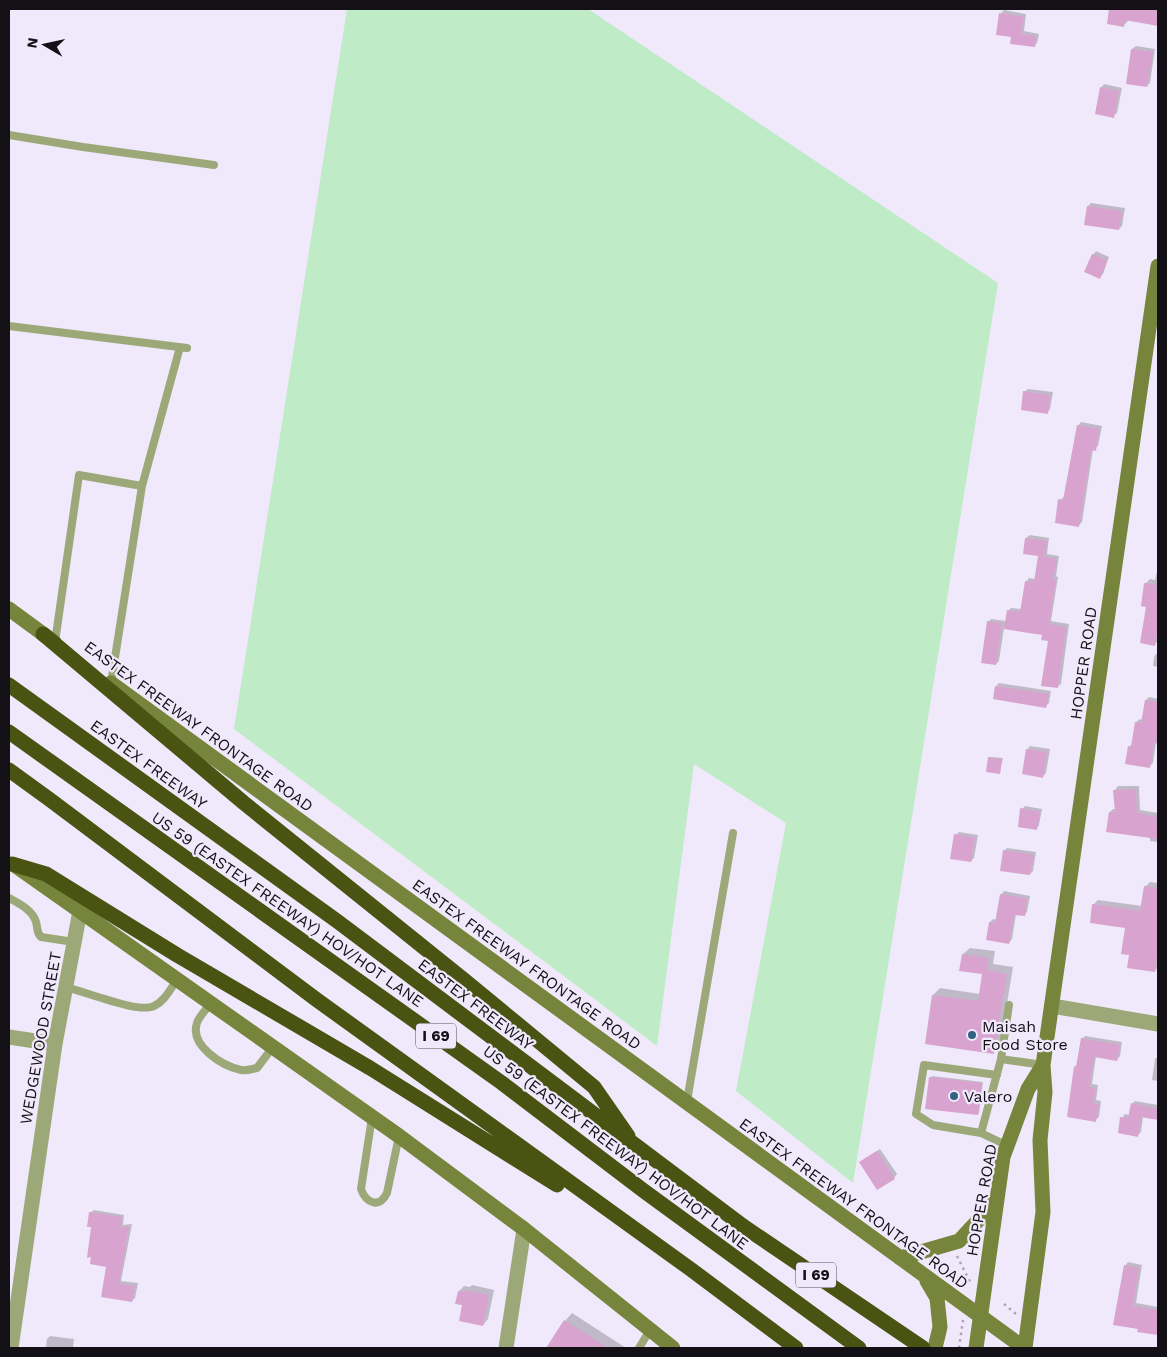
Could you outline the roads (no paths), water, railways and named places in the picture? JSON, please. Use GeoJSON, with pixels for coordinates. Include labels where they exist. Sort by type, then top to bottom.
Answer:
{"type":"FeatureCollection","features":[{"type":"Feature","properties":{"kind":"highway"},"geometry":{"type":"LineString","coordinates":[[49,638],[244,803],[594,1087],[636,1148]]}},
{"type":"Feature","properties":{"kind":"highway","name":"EASTEX FREEWAY"},"geometry":{"type":"LineString","coordinates":[[9,685],[337,921],[636,1148],[743,1226],[923,1348]]}},
{"type":"Feature","properties":{"kind":"highway","name":"US 59 (EASTEX FREEWAY) HOV/HOT LANE"},"geometry":{"type":"LineString","coordinates":[[9,732],[502,1083],[652,1197],[859,1348]]}},
{"type":"Feature","properties":{"kind":"highway","name":"I 69"},"geometry":{"type":"LineString","coordinates":[[9,770],[317,1000],[689,1268],[796,1348]]}},
{"type":"Feature","properties":{"kind":"highway"},"geometry":{"type":"LineString","coordinates":[[11,862],[46,874],[177,955],[370,1068],[689,1268]]}},
{"type":"Feature","properties":{"kind":"main road","name":"HOPPER ROAD"},"geometry":{"type":"LineString","coordinates":[[1025,1348],[1043,1212],[1040,1140],[1045,1092],[1043,1065],[1158,266]]}},
{"type":"Feature","properties":{"kind":"main road","name":"EASTEX FREEWAY FRONTAGE ROAD"},"geometry":{"type":"LineString","coordinates":[[9,609],[1025,1348]]}},
{"type":"Feature","properties":{"kind":"main road"},"geometry":{"type":"LineString","coordinates":[[11,862],[399,1136],[524,1229],[673,1348]]}},
{"type":"Feature","properties":{"kind":"main road","name":"HOPPER ROAD"},"geometry":{"type":"LineString","coordinates":[[976,1348],[1006,1145],[1028,1089],[1043,1065]]}},
{"type":"Feature","properties":{"kind":"main road"},"geometry":{"type":"LineString","coordinates":[[900,1258],[959,1241],[997,1200]]}},
{"type":"Feature","properties":{"kind":"main road"},"geometry":{"type":"LineString","coordinates":[[925,1277],[937,1298],[940,1327],[935,1348]]}},
{"type":"Feature","properties":{"kind":"street","name":"WEDGEWOOD STREET"},"geometry":{"type":"LineString","coordinates":[[11,1348],[55,1044],[80,911]]}},
{"type":"Feature","properties":{"kind":"street"},"geometry":{"type":"LineString","coordinates":[[1052,1006],[1158,1024]]}},
{"type":"Feature","properties":{"kind":"street"},"geometry":{"type":"LineString","coordinates":[[9,1037],[55,1044]]}},
{"type":"Feature","properties":{"kind":"street"},"geometry":{"type":"LineString","coordinates":[[506,1348],[524,1229]]}},
{"type":"Feature","properties":{"kind":"lane"},"geometry":{"type":"LineString","coordinates":[[9,135],[83,148],[214,165]]}},
{"type":"Feature","properties":{"kind":"lane"},"geometry":{"type":"LineString","coordinates":[[9,326],[184,348],[142,486],[111,684]]}},
{"type":"Feature","properties":{"kind":"lane"},"geometry":{"type":"LineString","coordinates":[[49,638],[79,475],[142,486]]}},
{"type":"Feature","properties":{"kind":"lane"},"geometry":{"type":"LineString","coordinates":[[686,1101],[734,833]]}},
{"type":"Feature","properties":{"kind":"lane"},"geometry":{"type":"LineString","coordinates":[[9,898],[27,909],[34,917],[37,931],[41,937],[74,942]]}},
{"type":"Feature","properties":{"kind":"lane"},"geometry":{"type":"LineString","coordinates":[[66,987],[133,1007],[152,1007],[163,999],[177,980]]}},
{"type":"Feature","properties":{"kind":"lane"},"geometry":{"type":"LineString","coordinates":[[211,1003],[197,1023],[196,1037],[205,1050],[223,1065],[243,1071],[257,1068],[273,1047]]}},
{"type":"Feature","properties":{"kind":"lane"},"geometry":{"type":"LineString","coordinates":[[981,1133],[1001,1059],[1009,1005]]}},
{"type":"Feature","properties":{"kind":"lane"},"geometry":{"type":"LineString","coordinates":[[1001,1059],[1043,1065]]}},
{"type":"Feature","properties":{"kind":"lane"},"geometry":{"type":"LineString","coordinates":[[997,1075],[924,1065],[916,1114],[933,1125],[981,1133],[1006,1145]]}},
{"type":"Feature","properties":{"kind":"lane"},"geometry":{"type":"LineString","coordinates":[[372,1118],[361,1188],[363,1196],[369,1201],[378,1203],[383,1200],[387,1193],[399,1136]]}},
{"type":"Feature","properties":{"kind":"lane"},"geometry":{"type":"LineString","coordinates":[[639,1348],[650,1330]]}},
{"type":"Feature","properties":{"kind":"place","name":"Maisah Food Store"},"geometry":{"type":"Point","coordinates":[972,1035]}},
{"type":"Feature","properties":{"kind":"place","name":"Valero"},"geometry":{"type":"Point","coordinates":[954,1096]}}]}
